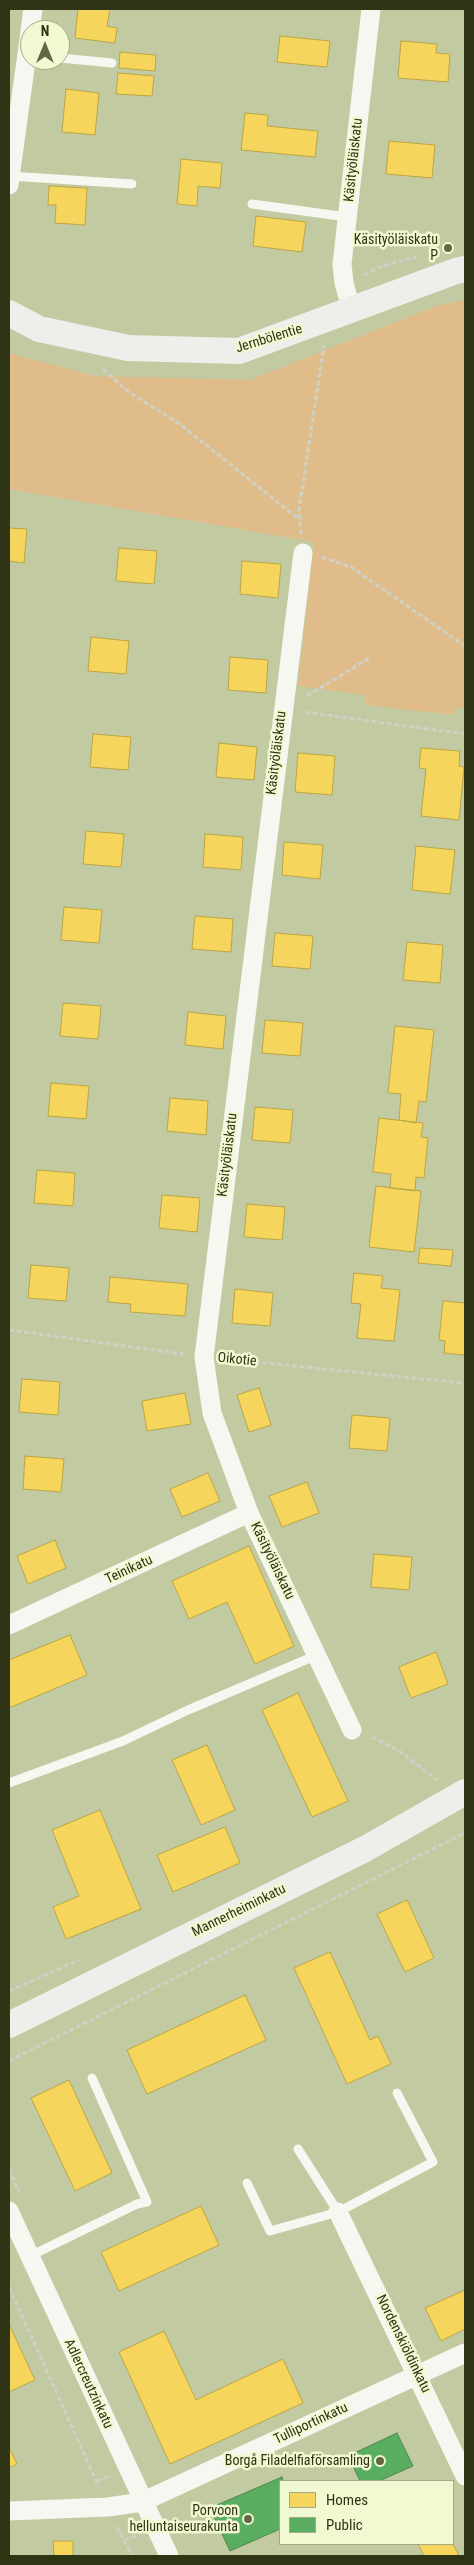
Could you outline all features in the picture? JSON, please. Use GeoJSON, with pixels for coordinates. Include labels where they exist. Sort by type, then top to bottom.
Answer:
{"type":"FeatureCollection","features":[{"type":"Feature","properties":{"kind":"main road","name":"Jernbölentie"},"geometry":{"type":"LineString","coordinates":[[9,314],[39,329],[128,348],[239,352],[456,271],[465,270]]}},
{"type":"Feature","properties":{"kind":"main road","name":"Mannerheiminkatu"},"geometry":{"type":"LineString","coordinates":[[9,2025],[365,1849],[460,1795]]}},
{"type":"Feature","properties":{"kind":"street","name":"Käsityöläiskatu"},"geometry":{"type":"LineString","coordinates":[[352,311],[344,283],[342,264],[370,9]]}},
{"type":"Feature","properties":{"kind":"street"},"geometry":{"type":"LineString","coordinates":[[9,181],[27,70]]}},
{"type":"Feature","properties":{"kind":"street","name":"Käsityöläiskatu"},"geometry":{"type":"LineString","coordinates":[[303,553],[282,709],[204,1357],[212,1413],[249,1513],[352,1730]]}},
{"type":"Feature","properties":{"kind":"street","name":"Teinikatu"},"geometry":{"type":"LineString","coordinates":[[9,1625],[249,1513]]}},
{"type":"Feature","properties":{"kind":"street","name":"Adlercreutzinkatu"},"geometry":{"type":"LineString","coordinates":[[9,2211],[142,2502],[169,2556]]}},
{"type":"Feature","properties":{"kind":"street","name":"Nordenskiöldinkatu"},"geometry":{"type":"LineString","coordinates":[[338,2212],[465,2476]]}},
{"type":"Feature","properties":{"kind":"street","name":"Tulliportinkatu"},"geometry":{"type":"LineString","coordinates":[[9,2511],[108,2507],[142,2502],[465,2353]]}},
{"type":"Feature","properties":{"kind":"lane"},"geometry":{"type":"LineString","coordinates":[[70,59],[112,63]]}},
{"type":"Feature","properties":{"kind":"lane"},"geometry":{"type":"LineString","coordinates":[[9,181],[132,184]]}},
{"type":"Feature","properties":{"kind":"lane"},"geometry":{"type":"LineString","coordinates":[[252,204],[347,217]]}},
{"type":"Feature","properties":{"kind":"lane"},"geometry":{"type":"LineString","coordinates":[[9,1783],[123,1741],[188,1710],[317,1655]]}},
{"type":"Feature","properties":{"kind":"lane"},"geometry":{"type":"LineString","coordinates":[[30,2256],[137,2204],[147,2202],[92,2078]]}},
{"type":"Feature","properties":{"kind":"lane"},"geometry":{"type":"LineString","coordinates":[[247,2183],[270,2231],[338,2212],[433,2162],[397,2093]]}},
{"type":"Feature","properties":{"kind":"lane"},"geometry":{"type":"LineString","coordinates":[[298,2149],[338,2212]]}},
{"type":"Feature","properties":{"kind":"path"},"geometry":{"type":"LineString","coordinates":[[324,344],[299,510],[303,553],[320,556],[351,567],[465,646]]}},
{"type":"Feature","properties":{"kind":"path"},"geometry":{"type":"LineString","coordinates":[[103,369],[126,390],[181,425],[300,520]]}},
{"type":"Feature","properties":{"kind":"path"},"geometry":{"type":"LineString","coordinates":[[282,709],[371,657]]}},
{"type":"Feature","properties":{"kind":"path"},"geometry":{"type":"LineString","coordinates":[[282,709],[465,734]]}},
{"type":"Feature","properties":{"kind":"path","name":"Oikotie"},"geometry":{"type":"LineString","coordinates":[[9,1330],[204,1357],[465,1383]]}},
{"type":"Feature","properties":{"kind":"path"},"geometry":{"type":"LineString","coordinates":[[352,1730],[398,1750],[460,1795]]}},
{"type":"Feature","properties":{"kind":"path"},"geometry":{"type":"LineString","coordinates":[[9,2061],[465,1833]]}},
{"type":"Feature","properties":{"kind":"path"},"geometry":{"type":"LineString","coordinates":[[9,2287],[132,2556]]}},
{"type":"Feature","properties":{"kind":"shaded area"},"geometry":{"type":"Polygon","coordinates":[[[465,300],[465,708],[455,707],[454,715],[365,705],[366,695],[298,686],[314,542],[9,489],[9,353],[95,376],[250,380],[439,305],[465,300]]]}},
{"type":"Feature","properties":{"kind":"building: Homes"},"geometry":{"type":"Polygon","coordinates":[[[78,9],[110,9],[107,26],[117,28],[115,43],[75,38],[78,9]]]}},
{"type":"Feature","properties":{"kind":"building: Homes"},"geometry":{"type":"Polygon","coordinates":[[[280,36],[330,41],[327,67],[277,62],[280,36]]]}},
{"type":"Feature","properties":{"kind":"building: Homes"},"geometry":{"type":"Polygon","coordinates":[[[401,41],[437,44],[436,53],[450,54],[448,82],[398,78],[401,41]]]}},
{"type":"Feature","properties":{"kind":"building: Homes"},"geometry":{"type":"Polygon","coordinates":[[[120,52],[156,55],[155,71],[119,68],[120,52]]]}},
{"type":"Feature","properties":{"kind":"building: Homes"},"geometry":{"type":"Polygon","coordinates":[[[118,73],[154,76],[152,96],[116,94],[118,73]]]}},
{"type":"Feature","properties":{"kind":"building: Homes"},"geometry":{"type":"Polygon","coordinates":[[[66,89],[99,93],[95,135],[62,132],[66,89]]]}},
{"type":"Feature","properties":{"kind":"building: Homes"},"geometry":{"type":"Polygon","coordinates":[[[245,113],[268,115],[267,126],[318,131],[315,157],[241,150],[245,113]]]}},
{"type":"Feature","properties":{"kind":"building: Homes"},"geometry":{"type":"Polygon","coordinates":[[[389,141],[435,145],[432,178],[386,174],[389,141]]]}},
{"type":"Feature","properties":{"kind":"building: Homes"},"geometry":{"type":"Polygon","coordinates":[[[181,159],[222,163],[220,188],[198,186],[197,206],[177,204],[181,159]]]}},
{"type":"Feature","properties":{"kind":"building: Homes"},"geometry":{"type":"Polygon","coordinates":[[[49,186],[87,188],[85,225],[55,223],[56,205],[48,205],[49,186]]]}},
{"type":"Feature","properties":{"kind":"building: Homes"},"geometry":{"type":"Polygon","coordinates":[[[256,216],[306,222],[302,252],[253,246],[256,216]]]}},
{"type":"Feature","properties":{"kind":"building: Homes"},"geometry":{"type":"Polygon","coordinates":[[[9,528],[27,529],[24,563],[9,561],[9,528]]]}},
{"type":"Feature","properties":{"kind":"building: Homes"},"geometry":{"type":"Polygon","coordinates":[[[119,548],[157,551],[154,584],[116,581],[119,548]]]}},
{"type":"Feature","properties":{"kind":"building: Homes"},"geometry":{"type":"Polygon","coordinates":[[[242,561],[281,564],[278,598],[240,594],[242,561]]]}},
{"type":"Feature","properties":{"kind":"building: Homes"},"geometry":{"type":"Polygon","coordinates":[[[91,637],[129,641],[126,674],[88,671],[91,637]]]}},
{"type":"Feature","properties":{"kind":"building: Homes"},"geometry":{"type":"Polygon","coordinates":[[[230,657],[268,660],[266,693],[228,690],[230,657]]]}},
{"type":"Feature","properties":{"kind":"building: Homes"},"geometry":{"type":"Polygon","coordinates":[[[93,734],[131,737],[128,770],[90,767],[93,734]]]}},
{"type":"Feature","properties":{"kind":"building: Homes"},"geometry":{"type":"Polygon","coordinates":[[[219,743],[257,747],[254,780],[216,777],[219,743]]]}},
{"type":"Feature","properties":{"kind":"building: Homes"},"geometry":{"type":"Polygon","coordinates":[[[421,748],[460,751],[459,766],[464,767],[459,820],[421,816],[426,769],[419,768],[421,748]]]}},
{"type":"Feature","properties":{"kind":"building: Homes"},"geometry":{"type":"Polygon","coordinates":[[[298,753],[335,756],[332,795],[295,792],[298,753]]]}},
{"type":"Feature","properties":{"kind":"building: Homes"},"geometry":{"type":"Polygon","coordinates":[[[86,831],[124,834],[121,867],[83,864],[86,831]]]}},
{"type":"Feature","properties":{"kind":"building: Homes"},"geometry":{"type":"Polygon","coordinates":[[[205,834],[243,837],[241,870],[203,867],[205,834]]]}},
{"type":"Feature","properties":{"kind":"building: Homes"},"geometry":{"type":"Polygon","coordinates":[[[284,842],[323,845],[320,879],[282,875],[284,842]]]}},
{"type":"Feature","properties":{"kind":"building: Homes"},"geometry":{"type":"Polygon","coordinates":[[[416,846],[455,850],[450,894],[412,890],[416,846]]]}},
{"type":"Feature","properties":{"kind":"building: Homes"},"geometry":{"type":"Polygon","coordinates":[[[64,907],[102,910],[99,943],[61,940],[64,907]]]}},
{"type":"Feature","properties":{"kind":"building: Homes"},"geometry":{"type":"Polygon","coordinates":[[[195,916],[233,919],[231,952],[192,949],[195,916]]]}},
{"type":"Feature","properties":{"kind":"building: Homes"},"geometry":{"type":"Polygon","coordinates":[[[275,933],[313,936],[310,969],[272,966],[275,933]]]}},
{"type":"Feature","properties":{"kind":"building: Homes"},"geometry":{"type":"Polygon","coordinates":[[[407,942],[443,945],[440,983],[403,980],[407,942]]]}},
{"type":"Feature","properties":{"kind":"building: Homes"},"geometry":{"type":"Polygon","coordinates":[[[63,1003],[101,1006],[98,1039],[60,1036],[63,1003]]]}},
{"type":"Feature","properties":{"kind":"building: Homes"},"geometry":{"type":"Polygon","coordinates":[[[188,1012],[226,1016],[223,1049],[185,1045],[188,1012]]]}},
{"type":"Feature","properties":{"kind":"building: Homes"},"geometry":{"type":"Polygon","coordinates":[[[265,1020],[303,1023],[300,1056],[262,1053],[265,1020]]]}},
{"type":"Feature","properties":{"kind":"building: Homes"},"geometry":{"type":"Polygon","coordinates":[[[395,1026],[434,1030],[426,1102],[419,1101],[416,1123],[399,1120],[401,1094],[388,1093],[395,1026]]]}},
{"type":"Feature","properties":{"kind":"building: Homes"},"geometry":{"type":"Polygon","coordinates":[[[51,1083],[89,1086],[86,1119],[48,1116],[51,1083]]]}},
{"type":"Feature","properties":{"kind":"building: Homes"},"geometry":{"type":"Polygon","coordinates":[[[170,1098],[208,1101],[206,1135],[167,1131],[170,1098]]]}},
{"type":"Feature","properties":{"kind":"building: Homes"},"geometry":{"type":"Polygon","coordinates":[[[255,1107],[293,1110],[290,1143],[252,1140],[255,1107]]]}},
{"type":"Feature","properties":{"kind":"building: Homes"},"geometry":{"type":"Polygon","coordinates":[[[379,1118],[423,1123],[421,1137],[428,1138],[424,1178],[416,1177],[415,1191],[390,1188],[391,1174],[373,1172],[379,1118]]]}},
{"type":"Feature","properties":{"kind":"building: Homes"},"geometry":{"type":"Polygon","coordinates":[[[37,1170],[75,1173],[73,1206],[34,1203],[37,1170]]]}},
{"type":"Feature","properties":{"kind":"building: Homes"},"geometry":{"type":"Polygon","coordinates":[[[376,1186],[421,1191],[414,1252],[369,1247],[376,1186]]]}},
{"type":"Feature","properties":{"kind":"building: Homes"},"geometry":{"type":"Polygon","coordinates":[[[162,1195],[200,1198],[197,1232],[159,1228],[162,1195]]]}},
{"type":"Feature","properties":{"kind":"building: Homes"},"geometry":{"type":"Polygon","coordinates":[[[247,1204],[285,1207],[282,1240],[244,1237],[247,1204]]]}},
{"type":"Feature","properties":{"kind":"building: Homes"},"geometry":{"type":"Polygon","coordinates":[[[420,1248],[453,1250],[451,1266],[418,1263],[420,1248]]]}},
{"type":"Feature","properties":{"kind":"building: Homes"},"geometry":{"type":"Polygon","coordinates":[[[31,1265],[69,1268],[66,1301],[28,1298],[31,1265]]]}},
{"type":"Feature","properties":{"kind":"building: Homes"},"geometry":{"type":"Polygon","coordinates":[[[354,1273],[383,1276],[381,1288],[400,1290],[394,1341],[357,1338],[361,1304],[351,1303],[354,1273]]]}},
{"type":"Feature","properties":{"kind":"building: Homes"},"geometry":{"type":"Polygon","coordinates":[[[110,1277],[188,1284],[185,1316],[130,1312],[131,1304],[108,1302],[110,1277]]]}},
{"type":"Feature","properties":{"kind":"building: Homes"},"geometry":{"type":"Polygon","coordinates":[[[235,1289],[273,1293],[270,1326],[232,1323],[235,1289]]]}},
{"type":"Feature","properties":{"kind":"building: Homes"},"geometry":{"type":"Polygon","coordinates":[[[443,1301],[465,1303],[465,1355],[444,1353],[445,1341],[439,1340],[443,1301]]]}},
{"type":"Feature","properties":{"kind":"building: Homes"},"geometry":{"type":"Polygon","coordinates":[[[22,1379],[60,1382],[58,1415],[19,1412],[22,1379]]]}},
{"type":"Feature","properties":{"kind":"building: Homes"},"geometry":{"type":"Polygon","coordinates":[[[259,1388],[271,1425],[249,1432],[237,1395],[259,1388]]]}},
{"type":"Feature","properties":{"kind":"building: Homes"},"geometry":{"type":"Polygon","coordinates":[[[185,1393],[191,1424],[147,1431],[142,1401],[185,1393]]]}},
{"type":"Feature","properties":{"kind":"building: Homes"},"geometry":{"type":"Polygon","coordinates":[[[352,1415],[390,1418],[387,1451],[349,1448],[352,1415]]]}},
{"type":"Feature","properties":{"kind":"building: Homes"},"geometry":{"type":"Polygon","coordinates":[[[25,1456],[64,1459],[61,1492],[23,1489],[25,1456]]]}},
{"type":"Feature","properties":{"kind":"building: Homes"},"geometry":{"type":"Polygon","coordinates":[[[208,1473],[220,1501],[182,1517],[170,1489],[208,1473]]]}},
{"type":"Feature","properties":{"kind":"building: Homes"},"geometry":{"type":"Polygon","coordinates":[[[307,1482],[319,1513],[282,1527],[269,1496],[307,1482]]]}},
{"type":"Feature","properties":{"kind":"building: Homes"},"geometry":{"type":"Polygon","coordinates":[[[55,1540],[66,1568],[28,1584],[17,1556],[55,1540]]]}},
{"type":"Feature","properties":{"kind":"building: Homes"},"geometry":{"type":"Polygon","coordinates":[[[249,1546],[294,1646],[255,1664],[227,1602],[189,1619],[172,1581],[249,1546]]]}},
{"type":"Feature","properties":{"kind":"building: Homes"},"geometry":{"type":"Polygon","coordinates":[[[374,1554],[412,1557],[409,1590],[371,1587],[374,1554]]]}},
{"type":"Feature","properties":{"kind":"building: Homes"},"geometry":{"type":"Polygon","coordinates":[[[70,1635],[87,1675],[9,1708],[9,1660],[70,1635]]]}},
{"type":"Feature","properties":{"kind":"building: Homes"},"geometry":{"type":"Polygon","coordinates":[[[436,1652],[448,1684],[411,1698],[399,1667],[436,1652]]]}},
{"type":"Feature","properties":{"kind":"building: Homes"},"geometry":{"type":"Polygon","coordinates":[[[298,1693],[348,1801],[312,1817],[262,1710],[298,1693]]]}},
{"type":"Feature","properties":{"kind":"building: Homes"},"geometry":{"type":"Polygon","coordinates":[[[207,1745],[235,1810],[201,1825],[172,1760],[207,1745]]]}},
{"type":"Feature","properties":{"kind":"building: Homes"},"geometry":{"type":"Polygon","coordinates":[[[100,1810],[141,1909],[66,1939],[53,1907],[79,1896],[52,1830],[100,1810]]]}},
{"type":"Feature","properties":{"kind":"building: Homes"},"geometry":{"type":"Polygon","coordinates":[[[225,1827],[240,1863],[173,1892],[157,1855],[225,1827]]]}},
{"type":"Feature","properties":{"kind":"building: Homes"},"geometry":{"type":"Polygon","coordinates":[[[407,1900],[434,1958],[405,1972],[377,1914],[407,1900]]]}},
{"type":"Feature","properties":{"kind":"building: Homes"},"geometry":{"type":"Polygon","coordinates":[[[330,1952],[370,2040],[378,2036],[391,2064],[347,2084],[294,1968],[330,1952]]]}},
{"type":"Feature","properties":{"kind":"building: Homes"},"geometry":{"type":"Polygon","coordinates":[[[245,1995],[266,2040],[147,2094],[127,2050],[245,1995]]]}},
{"type":"Feature","properties":{"kind":"building: Homes"},"geometry":{"type":"Polygon","coordinates":[[[69,2080],[112,2173],[75,2191],[31,2098],[69,2080]]]}},
{"type":"Feature","properties":{"kind":"building: Homes"},"geometry":{"type":"Polygon","coordinates":[[[201,2206],[219,2245],[119,2291],[101,2252],[201,2206]]]}},
{"type":"Feature","properties":{"kind":"building: Homes"},"geometry":{"type":"Polygon","coordinates":[[[465,2290],[465,2329],[441,2341],[425,2308],[465,2290]]]}},
{"type":"Feature","properties":{"kind":"building: Homes"},"geometry":{"type":"Polygon","coordinates":[[[9,2324],[35,2380],[9,2392],[9,2324]]]}},
{"type":"Feature","properties":{"kind":"building: Homes"},"geometry":{"type":"Polygon","coordinates":[[[164,2331],[196,2400],[283,2359],[303,2403],[170,2464],[119,2352],[164,2331]]]}},
{"type":"Feature","properties":{"kind":"building: Homes"},"geometry":{"type":"Polygon","coordinates":[[[9,2447],[17,2464],[9,2468],[9,2447]]]}},
{"type":"Feature","properties":{"kind":"building: Homes"},"geometry":{"type":"Polygon","coordinates":[[[53,2541],[73,2541],[73,2556],[54,2556],[53,2541]]]}},
{"type":"Feature","properties":{"kind":"building: Homes"},"geometry":{"type":"Polygon","coordinates":[[[418,2545],[454,2545],[459,2556],[424,2556],[418,2545]]]}},
{"type":"Feature","properties":{"kind":"building: Public","name":"Borgå Filadelfiaförsamling"},"geometry":{"type":"Polygon","coordinates":[[[397,2433],[413,2466],[381,2480],[360,2480],[348,2456],[397,2433]]]}},
{"type":"Feature","properties":{"kind":"building: Public","name":"Porvoon helluntaiseurakunta"},"geometry":{"type":"Polygon","coordinates":[[[282,2477],[283,2480],[279,2480],[279,2529],[230,2551],[210,2508],[282,2477]]]}},
{"type":"Feature","properties":{"kind":"place","name":"Käsityöläiskatu P"},"geometry":{"type":"Point","coordinates":[448,248]}},
{"type":"Feature","properties":{"kind":"place","name":"Borgå Filadelfiaförsamling"},"geometry":{"type":"Point","coordinates":[380,2461]}},
{"type":"Feature","properties":{"kind":"place","name":"Porvoon helluntaiseurakunta"},"geometry":{"type":"Point","coordinates":[248,2519]}}]}
